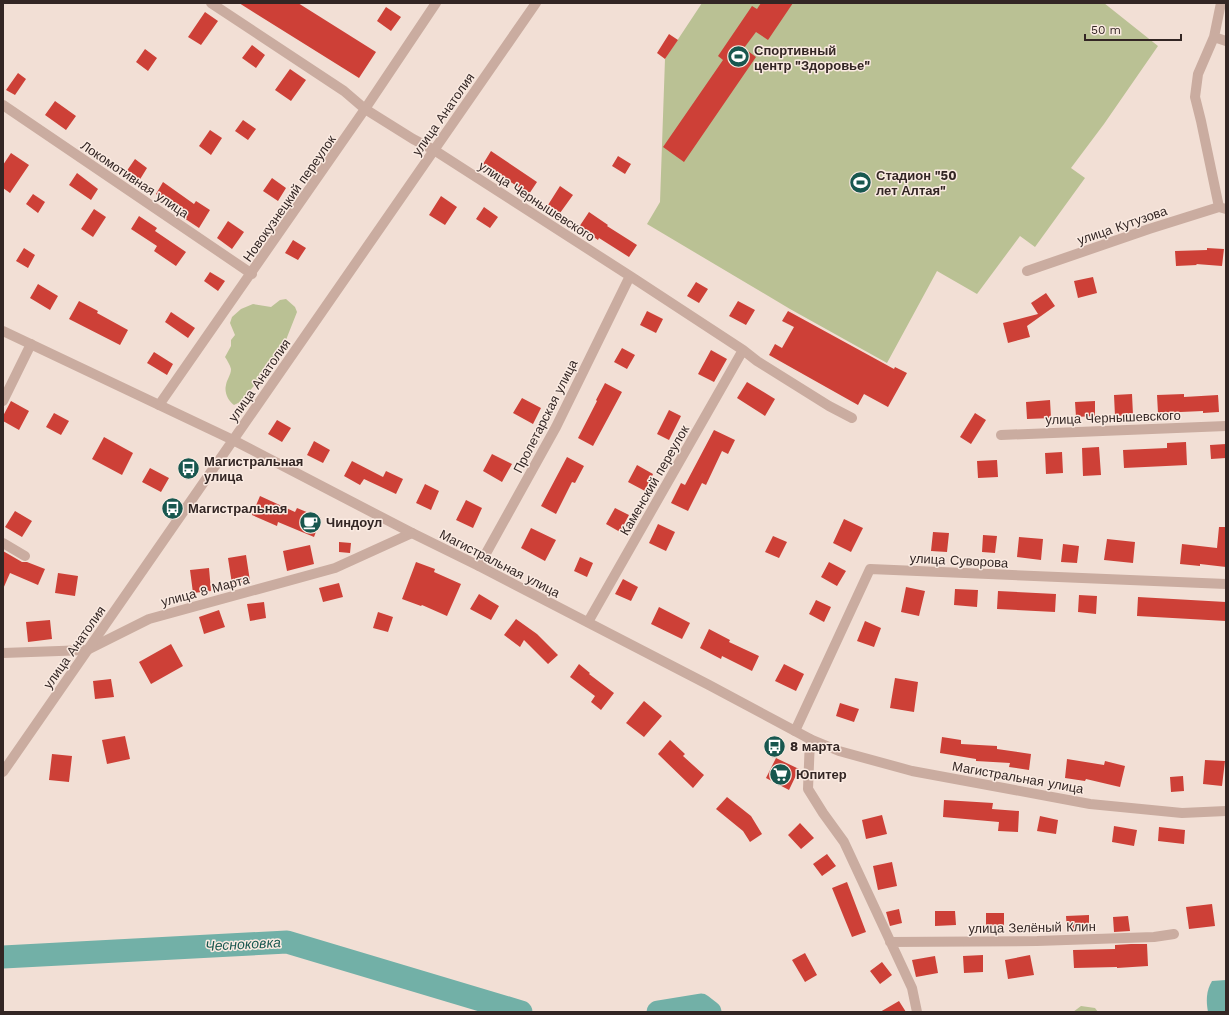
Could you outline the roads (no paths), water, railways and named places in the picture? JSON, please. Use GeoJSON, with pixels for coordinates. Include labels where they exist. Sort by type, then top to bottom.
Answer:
{"type":"FeatureCollection","features":[{"type":"Feature","properties":{"kind":"street","name":"улица Чернышевского"},"geometry":{"type":"LineString","coordinates":[[211,3],[344,91],[365,109],[413,139],[434,150],[630,276],[743,350],[757,361],[829,406],[852,418]]}},
{"type":"Feature","properties":{"kind":"street","name":"Новокузнецкий переулок"},"geometry":{"type":"LineString","coordinates":[[159,405],[252,274],[436,3]]}},
{"type":"Feature","properties":{"kind":"street","name":"улица Анатолия"},"geometry":{"type":"LineString","coordinates":[[3,772],[536,3]]}},
{"type":"Feature","properties":{"kind":"street"},"geometry":{"type":"LineString","coordinates":[[1221,3],[1214,37],[1198,74],[1195,97],[1222,208]]}},
{"type":"Feature","properties":{"kind":"street"},"geometry":{"type":"LineString","coordinates":[[1214,37],[1226,41]]}},
{"type":"Feature","properties":{"kind":"street","name":"Локомотивная улица"},"geometry":{"type":"LineString","coordinates":[[3,105],[252,274]]}},
{"type":"Feature","properties":{"kind":"street","name":"улица Кутузова"},"geometry":{"type":"LineString","coordinates":[[1027,271],[1149,229],[1222,208]]}},
{"type":"Feature","properties":{"kind":"street","name":"Пролетарская улица"},"geometry":{"type":"LineString","coordinates":[[479,566],[556,427],[630,276]]}},
{"type":"Feature","properties":{"kind":"street","name":"Магистральная улица"},"geometry":{"type":"LineString","coordinates":[[3,331],[233,440],[588,622],[810,739],[839,751],[912,771],[1090,804],[1182,813],[1226,811]]}},
{"type":"Feature","properties":{"kind":"street"},"geometry":{"type":"LineString","coordinates":[[3,401],[31,344]]}},
{"type":"Feature","properties":{"kind":"street","name":"Каменский переулок"},"geometry":{"type":"LineString","coordinates":[[588,622],[743,350]]}},
{"type":"Feature","properties":{"kind":"street","name":"улица Чернышевского"},"geometry":{"type":"LineString","coordinates":[[1001,435],[1226,426]]}},
{"type":"Feature","properties":{"kind":"street","name":"улица 8 Марта"},"geometry":{"type":"LineString","coordinates":[[3,653],[87,650],[149,619],[335,568],[412,533]]}},
{"type":"Feature","properties":{"kind":"street"},"geometry":{"type":"LineString","coordinates":[[3,543],[25,556]]}},
{"type":"Feature","properties":{"kind":"street","name":"улица Суворова"},"geometry":{"type":"LineString","coordinates":[[795,731],[870,569],[1226,584]]}},
{"type":"Feature","properties":{"kind":"street"},"geometry":{"type":"LineString","coordinates":[[810,739],[808,789],[844,842],[912,988],[917,1012]]}},
{"type":"Feature","properties":{"kind":"street","name":"улица Зелёный Клин"},"geometry":{"type":"LineString","coordinates":[[890,942],[1037,941],[1154,937],[1174,934]]}},
{"type":"Feature","properties":{"kind":"water"},"geometry":{"type":"Polygon","coordinates":[[[1226,980],[1226,1012],[1208,1012],[1207,996],[1212,981],[1226,980]]]}},
{"type":"Feature","properties":{"kind":"waterway","name":"Чесноковка"},"geometry":{"type":"LineString","coordinates":[[3,957],[287,942],[521,1012]]}},
{"type":"Feature","properties":{"kind":"waterway","name":"Чесноковка"},"geometry":{"type":"LineString","coordinates":[[658,1012],[701,1005],[710,1012]]}},
{"type":"Feature","properties":{"kind":"place","name":"Спортивный центр \"Здоровье\""},"geometry":{"type":"Point","coordinates":[739,57]}},
{"type":"Feature","properties":{"kind":"place","name":"Стадион \"50 лет Алтая\""},"geometry":{"type":"Point","coordinates":[861,182]}},
{"type":"Feature","properties":{"kind":"place","name":"Магистральная улица"},"geometry":{"type":"Point","coordinates":[188,468]}},
{"type":"Feature","properties":{"kind":"place","name":"Магистральная"},"geometry":{"type":"Point","coordinates":[172,508]}},
{"type":"Feature","properties":{"kind":"place","name":"Чиндоул"},"geometry":{"type":"Point","coordinates":[310,522]}},
{"type":"Feature","properties":{"kind":"place","name":"8 марта"},"geometry":{"type":"Point","coordinates":[774,746]}},
{"type":"Feature","properties":{"kind":"place","name":"Юпитер"},"geometry":{"type":"Point","coordinates":[780,774]}}]}
